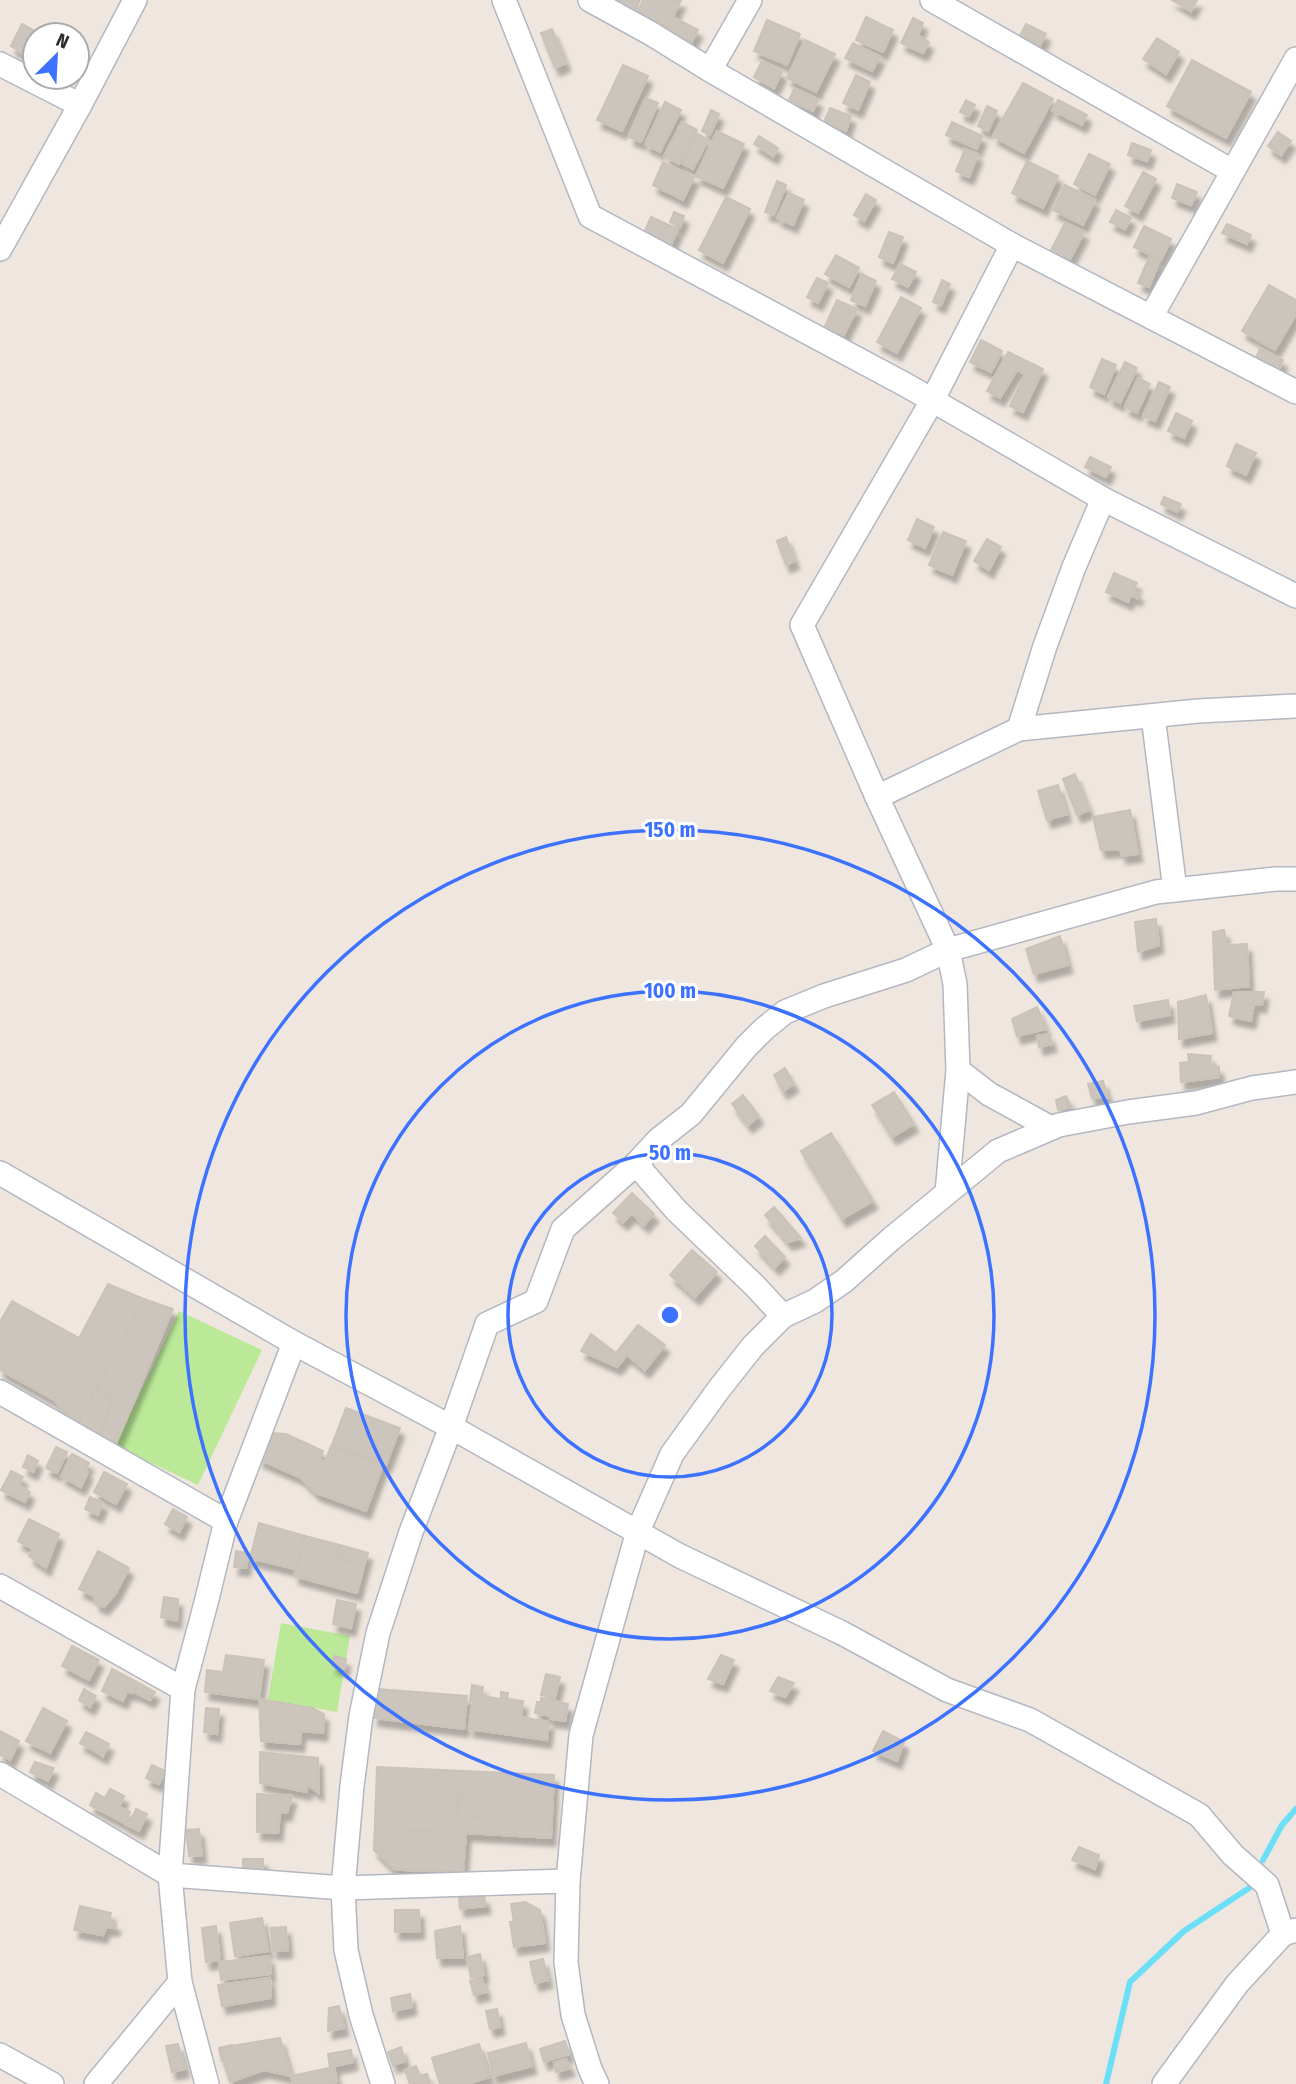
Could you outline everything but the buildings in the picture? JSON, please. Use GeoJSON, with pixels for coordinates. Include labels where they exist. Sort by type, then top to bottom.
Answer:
{"type":"FeatureCollection","features":[{"type":"Feature","properties":{"kind":"street"},"geometry":{"type":"LineString","coordinates":[[0,249],[135,0]]}},
{"type":"Feature","properties":{"kind":"street"},"geometry":{"type":"LineString","coordinates":[[504,0],[590,216],[906,385],[1103,499],[1296,596]]}},
{"type":"Feature","properties":{"kind":"street"},"geometry":{"type":"LineString","coordinates":[[590,0],[1012,245],[1296,392]]}},
{"type":"Feature","properties":{"kind":"street"},"geometry":{"type":"LineString","coordinates":[[710,70],[750,0]]}},
{"type":"Feature","properties":{"kind":"street"},"geometry":{"type":"LineString","coordinates":[[933,0],[1232,171]]}},
{"type":"Feature","properties":{"kind":"street"},"geometry":{"type":"LineString","coordinates":[[1152,317],[1296,59]]}},
{"type":"Feature","properties":{"kind":"street"},"geometry":{"type":"LineString","coordinates":[[0,64],[80,105]]}},
{"type":"Feature","properties":{"kind":"street"},"geometry":{"type":"LineString","coordinates":[[947,1193],[958,1070],[955,984],[948,950],[802,625],[932,401],[1012,245]]}},
{"type":"Feature","properties":{"kind":"street"},"geometry":{"type":"LineString","coordinates":[[1019,729],[1045,646],[1103,499]]}},
{"type":"Feature","properties":{"kind":"street"},"geometry":{"type":"LineString","coordinates":[[877,797],[1019,729],[1232,708],[1296,706]]}},
{"type":"Feature","properties":{"kind":"street"},"geometry":{"type":"LineString","coordinates":[[1153,716],[1175,890]]}},
{"type":"Feature","properties":{"kind":"street"},"geometry":{"type":"LineString","coordinates":[[383,2084],[361,2015],[346,1950],[343,1888],[361,1716],[379,1633],[411,1532],[487,1324],[536,1301],[563,1229],[636,1164],[658,1140],[691,1114],[746,1047],[764,1028],[785,1012],[824,996],[905,970],[948,950],[1156,892],[1296,879]]}},
{"type":"Feature","properties":{"kind":"street"},"geometry":{"type":"LineString","coordinates":[[958,1070],[989,1094],[1051,1128]]}},
{"type":"Feature","properties":{"kind":"street"},"geometry":{"type":"LineString","coordinates":[[597,2084],[573,2015],[566,1962],[568,1881],[581,1735],[638,1531],[672,1454],[753,1346],[783,1317],[815,1301],[844,1281],[998,1151],[1051,1128],[1128,1112],[1196,1102],[1252,1087],[1296,1082]]}},
{"type":"Feature","properties":{"kind":"street"},"geometry":{"type":"LineString","coordinates":[[636,1164],[676,1210],[755,1286],[783,1317]]}},
{"type":"Feature","properties":{"kind":"street"},"geometry":{"type":"LineString","coordinates":[[0,1173],[294,1343],[451,1427],[680,1556],[842,1633],[947,1690],[1030,1720],[1199,1815],[1233,1855],[1267,1885],[1289,1932],[1237,1984],[1164,2084]]}},
{"type":"Feature","properties":{"kind":"street"},"geometry":{"type":"LineString","coordinates":[[207,2084],[180,1982],[170,1875],[183,1689],[226,1521],[294,1343]]}},
{"type":"Feature","properties":{"kind":"street"},"geometry":{"type":"LineString","coordinates":[[0,1392],[226,1521]]}},
{"type":"Feature","properties":{"kind":"street"},"geometry":{"type":"LineString","coordinates":[[0,1586],[183,1689]]}},
{"type":"Feature","properties":{"kind":"street"},"geometry":{"type":"LineString","coordinates":[[0,1774],[170,1875],[343,1888],[568,1881]]}},
{"type":"Feature","properties":{"kind":"street"},"geometry":{"type":"LineString","coordinates":[[96,2084],[180,1982]]}},
{"type":"Feature","properties":{"kind":"street"},"geometry":{"type":"LineString","coordinates":[[0,2055],[52,2084]]}},
{"type":"Feature","properties":{"kind":"green space"},"geometry":{"type":"Polygon","coordinates":[[[179,1311],[262,1350],[198,1485],[115,1446],[179,1311]]]}},
{"type":"Feature","properties":{"kind":"green space"},"geometry":{"type":"Polygon","coordinates":[[[281,1623],[350,1636],[337,1712],[268,1700],[281,1623]]]}},
{"type":"Feature","properties":{"kind":"waterway"},"geometry":{"type":"LineString","coordinates":[[1263,1860],[1282,1825],[1296,1809]]}},
{"type":"Feature","properties":{"kind":"waterway"},"geometry":{"type":"LineString","coordinates":[[1106,2084],[1130,1982],[1184,1931],[1249,1888]]}}]}
